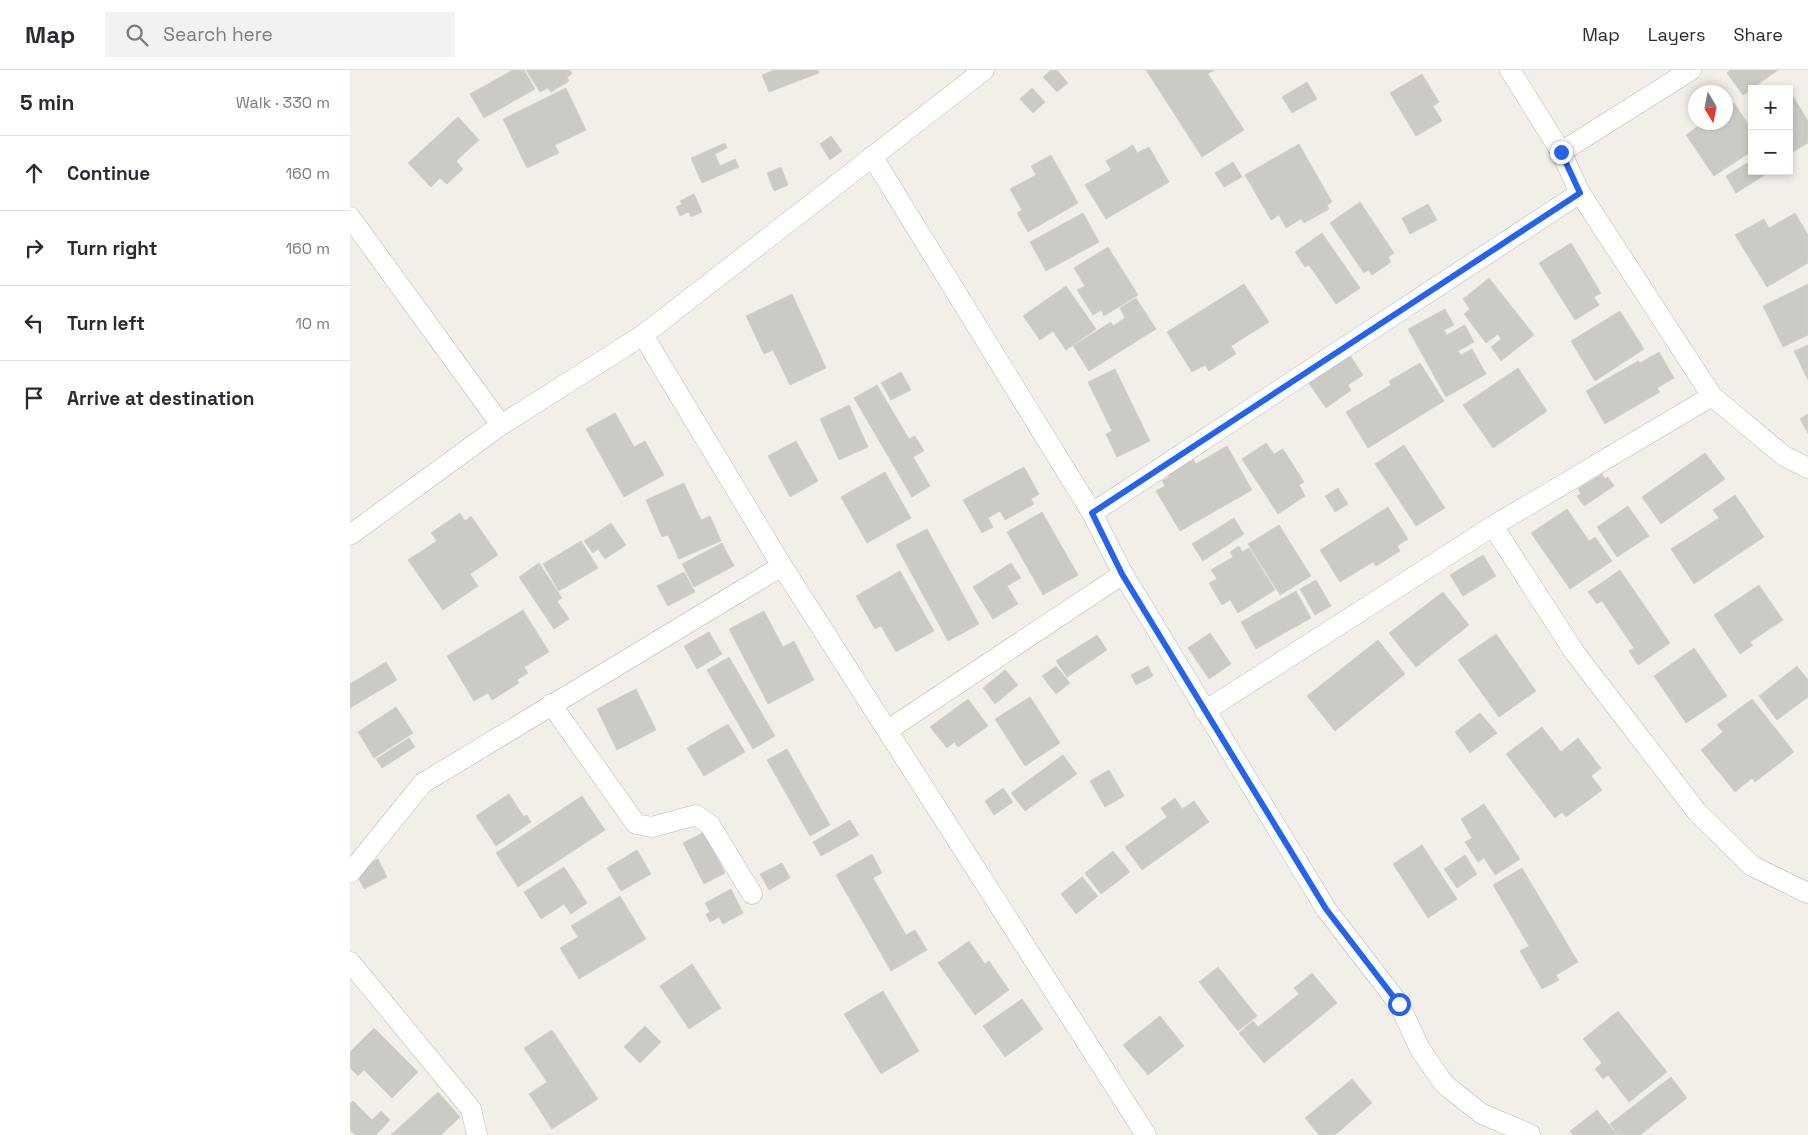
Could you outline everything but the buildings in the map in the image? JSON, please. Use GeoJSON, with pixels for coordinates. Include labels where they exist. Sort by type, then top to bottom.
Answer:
{"type":"FeatureCollection","features":[{"type":"Feature","properties":{"kind":"street"},"geometry":{"type":"LineString","coordinates":[[350,535],[501,424],[643,336],[984,70]]}},
{"type":"Feature","properties":{"kind":"street"},"geometry":{"type":"LineString","coordinates":[[1510,70],[1561,152],[1580,193],[1712,396],[1784,456],[1808,468]]}},
{"type":"Feature","properties":{"kind":"street"},"geometry":{"type":"LineString","coordinates":[[1561,152],[1691,70]]}},
{"type":"Feature","properties":{"kind":"street"},"geometry":{"type":"LineString","coordinates":[[872,156],[1092,513],[1122,574],[1326,909],[1399,1004],[1420,1049],[1444,1084],[1482,1114],[1530,1134]]}},
{"type":"Feature","properties":{"kind":"street"},"geometry":{"type":"LineString","coordinates":[[1092,513],[1580,193]]}},
{"type":"Feature","properties":{"kind":"street"},"geometry":{"type":"LineString","coordinates":[[350,217],[501,424]]}},
{"type":"Feature","properties":{"kind":"street"},"geometry":{"type":"LineString","coordinates":[[643,336],[782,566],[1146,1135]]}},
{"type":"Feature","properties":{"kind":"street"},"geometry":{"type":"LineString","coordinates":[[1206,711],[1493,526],[1712,396]]}},
{"type":"Feature","properties":{"kind":"street"},"geometry":{"type":"LineString","coordinates":[[1493,526],[1575,653],[1697,812],[1752,866],[1808,893]]}},
{"type":"Feature","properties":{"kind":"street"},"geometry":{"type":"LineString","coordinates":[[350,873],[423,783],[782,566]]}},
{"type":"Feature","properties":{"kind":"street"},"geometry":{"type":"LineString","coordinates":[[888,730],[1122,574]]}},
{"type":"Feature","properties":{"kind":"street"},"geometry":{"type":"LineString","coordinates":[[551,704],[636,824],[652,827],[696,815],[710,825],[752,894]]}},
{"type":"Feature","properties":{"kind":"street"},"geometry":{"type":"LineString","coordinates":[[350,962],[471,1109],[478,1135]]}},
{"type":"Feature","properties":{"kind":"route"},"geometry":{"type":"LineString","coordinates":[[1399,1004],[1326,909],[1122,574],[1092,513],[1580,193],[1561,152]]}}]}
